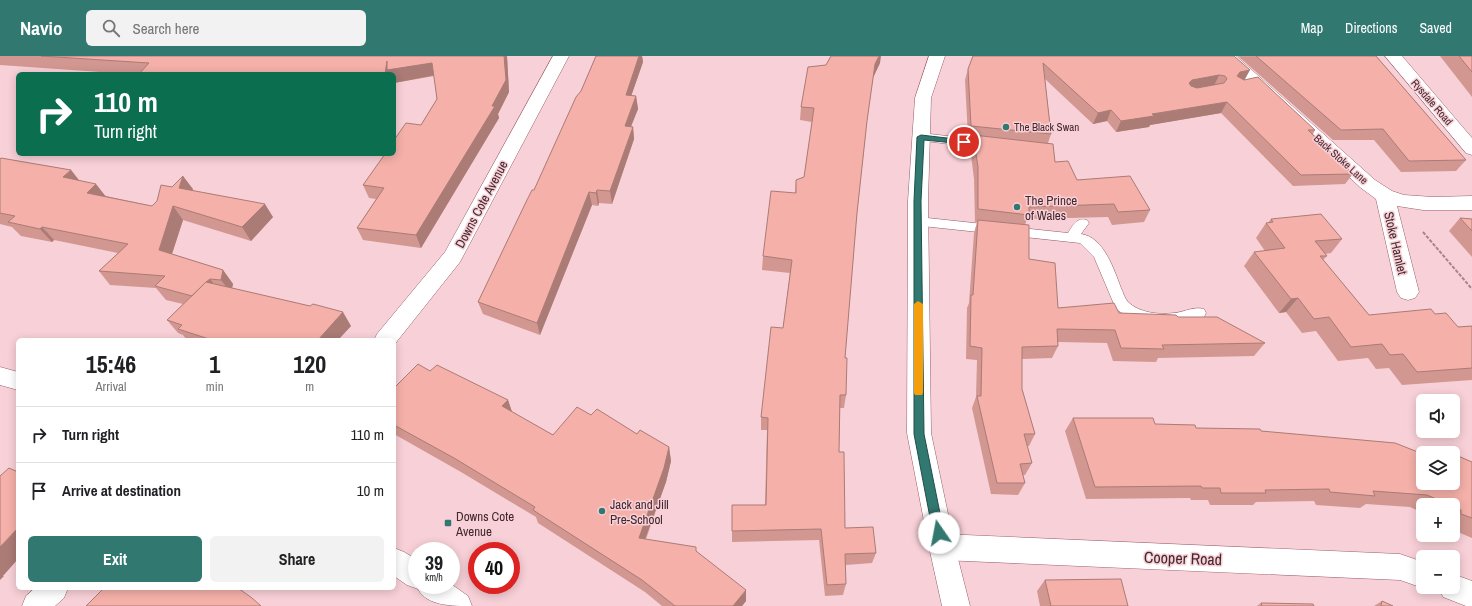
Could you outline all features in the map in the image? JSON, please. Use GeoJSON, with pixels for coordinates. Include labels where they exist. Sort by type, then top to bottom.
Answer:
{"type":"FeatureCollection","features":[{"type":"Feature","properties":{"kind":"street","name":"Downs Cote Avenue"},"geometry":{"type":"LineString","coordinates":[[387,338],[453,257],[560,56]]}},
{"type":"Feature","properties":{"kind":"street"},"geometry":{"type":"LineString","coordinates":[[937,56],[923,98],[921,137],[918,222],[919,434],[942,548],[956,606]]}},
{"type":"Feature","properties":{"kind":"street","name":"Back Stoke Lane"},"geometry":{"type":"LineString","coordinates":[[1227,56],[1250,84],[1368,184],[1390,197]]}},
{"type":"Feature","properties":{"kind":"street","name":"Rysdale Road"},"geometry":{"type":"LineString","coordinates":[[1393,56],[1472,149]]}},
{"type":"Feature","properties":{"kind":"street"},"geometry":{"type":"LineString","coordinates":[[1390,197],[1410,202],[1472,203]]}},
{"type":"Feature","properties":{"kind":"street","name":"Stoke Hamlet"},"geometry":{"type":"LineString","coordinates":[[1390,197],[1408,292]]}},
{"type":"Feature","properties":{"kind":"street"},"geometry":{"type":"LineString","coordinates":[[0,376],[16,380]]}},
{"type":"Feature","properties":{"kind":"street","name":"Cooper Road"},"geometry":{"type":"LineString","coordinates":[[942,548],[1400,567],[1416,573]]}},
{"type":"Feature","properties":{"kind":"street"},"geometry":{"type":"LineString","coordinates":[[396,562],[408,570]]}},
{"type":"Feature","properties":{"kind":"street"},"geometry":{"type":"LineString","coordinates":[[1460,589],[1472,595]]}},
{"type":"Feature","properties":{"kind":"street"},"geometry":{"type":"LineString","coordinates":[[36,606],[52,590]]}},
{"type":"Feature","properties":{"kind":"street"},"geometry":{"type":"LineString","coordinates":[[442,594],[458,606]]}},
{"type":"Feature","properties":{"kind":"lane"},"geometry":{"type":"LineString","coordinates":[[921,137],[1005,146]]}},
{"type":"Feature","properties":{"kind":"lane"},"geometry":{"type":"LineString","coordinates":[[918,222],[1084,239],[1100,254],[1121,305],[1136,314],[1152,318],[1174,319],[1199,313]]}},
{"type":"Feature","properties":{"kind":"lane"},"geometry":{"type":"LineString","coordinates":[[1072,237],[1082,222]]}},
{"type":"Feature","properties":{"kind":"path"},"geometry":{"type":"LineString","coordinates":[[1390,197],[1472,289]]}},
{"type":"Feature","properties":{"kind":"building"},"geometry":{"type":"Polygon","coordinates":[[[41,56],[504,56],[506,80],[492,106],[495,106],[416,235],[357,228],[384,188],[363,185],[384,156],[396,156],[396,137],[406,123],[421,125],[437,99],[432,63],[387,70],[387,61],[385,72],[141,72],[149,63],[41,56]]]}},
{"type":"Feature","properties":{"kind":"building"},"geometry":{"type":"Polygon","coordinates":[[[596,56],[639,56],[626,95],[636,96],[625,126],[633,127],[610,191],[597,190],[596,193],[589,192],[537,323],[478,302],[532,190],[534,190],[596,56]]]}},
{"type":"Feature","properties":{"kind":"building"},"geometry":{"type":"Polygon","coordinates":[[[831,56],[879,56],[875,64],[867,121],[857,213],[845,358],[847,358],[846,395],[840,395],[839,452],[844,452],[845,528],[873,527],[876,553],[845,554],[846,584],[827,585],[821,529],[732,531],[732,505],[766,505],[768,418],[761,417],[771,327],[783,328],[792,260],[763,256],[771,191],[796,193],[796,180],[804,177],[814,108],[801,107],[808,67],[826,65],[831,56]]]}},
{"type":"Feature","properties":{"kind":"building"},"geometry":{"type":"Polygon","coordinates":[[[973,56],[1234,56],[1250,70],[1240,72],[1237,76],[1244,80],[1258,77],[1315,130],[1308,130],[1353,174],[1301,175],[1227,102],[1152,114],[1154,116],[1121,121],[1111,110],[1098,113],[1043,63],[1051,134],[971,126],[968,69],[973,56]],[[1219,75],[1192,80],[1189,83],[1191,86],[1197,88],[1224,83],[1227,79],[1225,76],[1219,75]]]}},
{"type":"Feature","properties":{"kind":"building"},"geometry":{"type":"Polygon","coordinates":[[[1256,56],[1376,56],[1466,160],[1409,161],[1383,129],[1341,130],[1256,56]]]}},
{"type":"Feature","properties":{"kind":"building"},"geometry":{"type":"Polygon","coordinates":[[[1459,56],[1472,56],[1472,72],[1459,56]]]}},
{"type":"Feature","properties":{"kind":"building"},"geometry":{"type":"Polygon","coordinates":[[[973,135],[1053,144],[1055,162],[1068,161],[1077,180],[1130,176],[1150,210],[1118,212],[1114,204],[1029,207],[1029,215],[978,209],[978,167],[973,135]]]}},
{"type":"Feature","properties":{"kind":"building"},"geometry":{"type":"Polygon","coordinates":[[[0,159],[71,170],[63,177],[96,184],[87,193],[152,206],[157,201],[161,185],[172,187],[183,176],[179,188],[265,204],[242,227],[173,206],[159,250],[223,270],[221,280],[210,279],[206,282],[310,306],[313,304],[343,312],[320,338],[206,338],[178,329],[182,325],[167,320],[192,296],[155,286],[165,276],[99,271],[128,244],[42,227],[40,229],[8,222],[15,216],[0,213],[0,159]]]}},
{"type":"Feature","properties":{"kind":"building"},"geometry":{"type":"Polygon","coordinates":[[[1321,214],[1342,239],[1315,241],[1327,256],[1320,256],[1369,315],[1431,309],[1435,314],[1446,313],[1458,327],[1472,326],[1472,368],[1417,372],[1403,354],[1390,355],[1382,344],[1351,347],[1329,317],[1314,319],[1298,298],[1291,299],[1254,252],[1285,248],[1266,223],[1273,222],[1271,219],[1321,214]]]}},
{"type":"Feature","properties":{"kind":"building"},"geometry":{"type":"Polygon","coordinates":[[[1460,218],[1472,219],[1472,231],[1460,218]]]}},
{"type":"Feature","properties":{"kind":"building"},"geometry":{"type":"Polygon","coordinates":[[[978,220],[1029,225],[1029,259],[1055,263],[1058,308],[1114,303],[1119,313],[1176,315],[1178,317],[1217,317],[1265,343],[1162,345],[1164,349],[1121,348],[1115,330],[1057,329],[1058,346],[1022,347],[1022,389],[1035,434],[1024,434],[1032,463],[1020,464],[1025,483],[997,483],[977,396],[981,396],[982,348],[970,346],[971,295],[973,295],[978,220]]]}},
{"type":"Feature","properties":{"kind":"building"},"geometry":{"type":"Polygon","coordinates":[[[418,364],[430,371],[437,365],[508,400],[502,406],[553,435],[577,407],[591,415],[597,409],[637,434],[640,430],[669,447],[664,468],[639,538],[696,547],[696,551],[746,590],[733,606],[675,606],[642,580],[533,510],[535,507],[454,458],[396,426],[396,386],[418,364]]]}},
{"type":"Feature","properties":{"kind":"building"},"geometry":{"type":"Polygon","coordinates":[[[1073,418],[1153,418],[1155,424],[1195,425],[1196,428],[1260,429],[1261,431],[1395,443],[1416,451],[1416,490],[1460,490],[1460,457],[1472,462],[1472,518],[1461,514],[1460,498],[1434,498],[1427,495],[1373,491],[1375,496],[1330,492],[1329,489],[1265,490],[1266,493],[1221,493],[1220,488],[1202,488],[1201,486],[1095,487],[1073,418]]]}},
{"type":"Feature","properties":{"kind":"building"},"geometry":{"type":"Polygon","coordinates":[[[9,468],[16,471],[16,530],[0,547],[0,476],[9,468]]]}},
{"type":"Feature","properties":{"kind":"building"},"geometry":{"type":"Polygon","coordinates":[[[1121,579],[1128,606],[1051,606],[1045,580],[1121,579]]]}},
{"type":"Feature","properties":{"kind":"building"},"geometry":{"type":"Polygon","coordinates":[[[102,590],[241,590],[261,606],[86,606],[102,590]]]}},
{"type":"Feature","properties":{"kind":"building"},"geometry":{"type":"Polygon","coordinates":[[[1382,601],[1393,606],[1381,606],[1382,601]]]}},
{"type":"Feature","properties":{"kind":"building"},"geometry":{"type":"Polygon","coordinates":[[[1261,603],[1313,604],[1314,606],[1262,606],[1261,603]]]}},
{"type":"Feature","properties":{"kind":"slow traffic"},"geometry":{"type":"LineString","coordinates":[[918,304],[919,393]]}},
{"type":"Feature","properties":{"kind":"place","name":"The Black Swan"},"geometry":{"type":"Point","coordinates":[1006,127]}},
{"type":"Feature","properties":{"kind":"place","name":"The Prince of Wales"},"geometry":{"type":"Point","coordinates":[1017,207]}},
{"type":"Feature","properties":{"kind":"place","name":"Jack and Jill Pre-School"},"geometry":{"type":"Point","coordinates":[602,511]}},
{"type":"Feature","properties":{"kind":"place","name":"Downs Cote Avenue"},"geometry":{"type":"Point","coordinates":[448,523]}},
{"type":"Feature","properties":{"kind":"route"},"geometry":{"type":"LineString","coordinates":[[939,533],[919,434],[918,201],[921,137],[964,142]]}}]}
